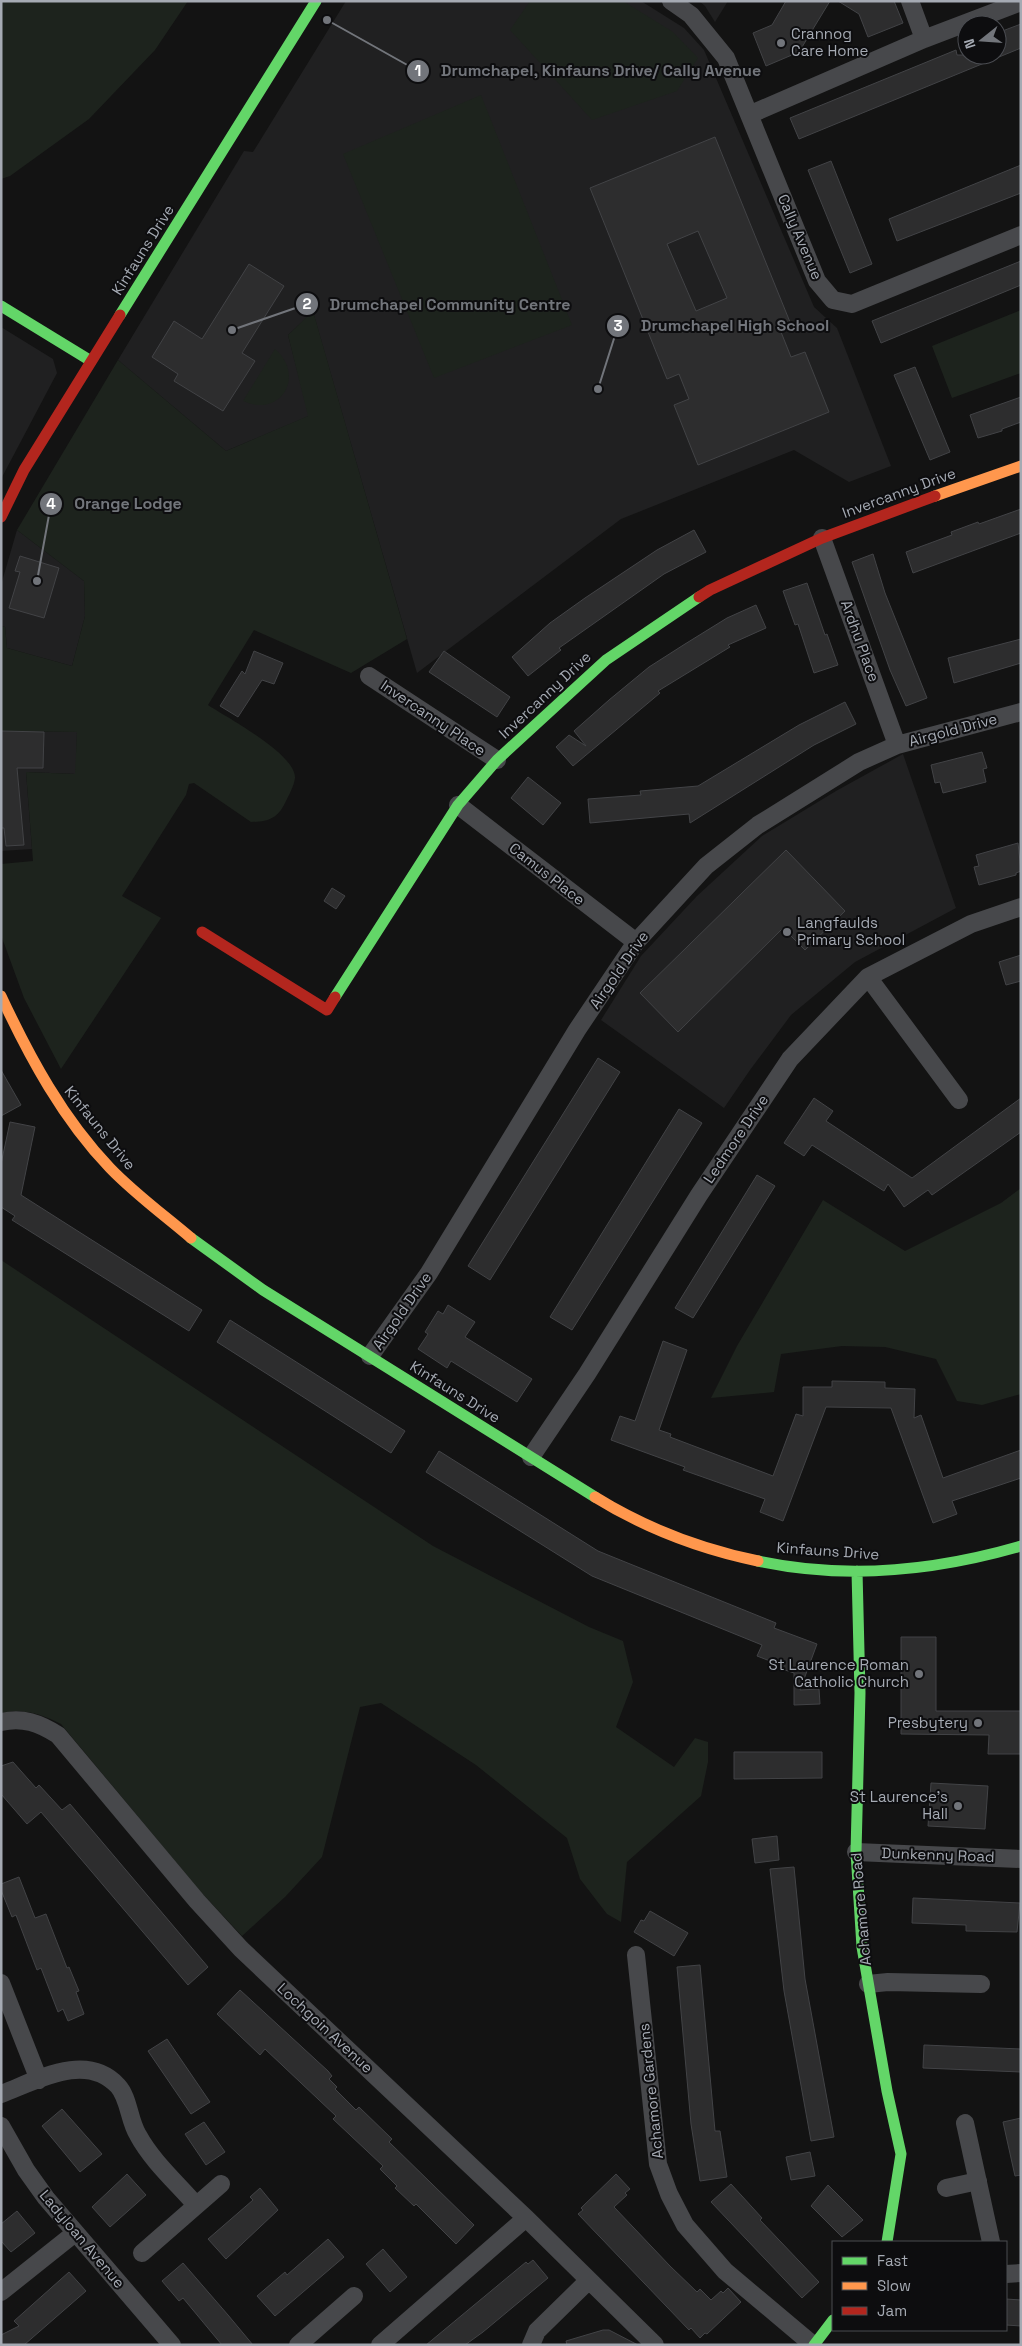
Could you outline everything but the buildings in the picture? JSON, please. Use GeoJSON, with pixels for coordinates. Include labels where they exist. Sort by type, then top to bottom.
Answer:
{"type":"FeatureCollection","features":[{"type":"Feature","properties":{"kind":"street","name":"Kinfauns Drive"},"geometry":{"type":"LineString","coordinates":[[1,517],[24,470],[316,1]]}},
{"type":"Feature","properties":{"kind":"street","name":"Cally Avenue"},"geometry":{"type":"LineString","coordinates":[[671,1],[691,15],[726,58],[817,282],[832,300],[852,304],[1021,235]]}},
{"type":"Feature","properties":{"kind":"street"},"geometry":{"type":"LineString","coordinates":[[910,1],[924,39]]}},
{"type":"Feature","properties":{"kind":"street"},"geometry":{"type":"LineString","coordinates":[[750,114],[924,39],[1021,2]]}},
{"type":"Feature","properties":{"kind":"street"},"geometry":{"type":"LineString","coordinates":[[1,306],[91,361]]}},
{"type":"Feature","properties":{"kind":"street","name":"Invercanny Drive"},"geometry":{"type":"LineString","coordinates":[[202,932],[327,1010],[458,805],[496,760],[606,660],[710,590],[822,538],[914,503],[1021,466]]}},
{"type":"Feature","properties":{"kind":"street","name":"Ardhu Place"},"geometry":{"type":"LineString","coordinates":[[822,538],[898,745]]}},
{"type":"Feature","properties":{"kind":"street","name":"Invercanny Place"},"geometry":{"type":"LineString","coordinates":[[369,676],[496,760]]}},
{"type":"Feature","properties":{"kind":"street","name":"Airgold Drive"},"geometry":{"type":"LineString","coordinates":[[370,1356],[429,1273],[577,1030],[636,942],[706,866],[758,825],[859,762],[898,745],[1021,712]]}},
{"type":"Feature","properties":{"kind":"street","name":"Camus Place"},"geometry":{"type":"LineString","coordinates":[[458,805],[636,942]]}},
{"type":"Feature","properties":{"kind":"street","name":"Ledmore Drive"},"geometry":{"type":"LineString","coordinates":[[531,1457],[587,1374],[699,1195],[790,1060],[868,977],[971,924],[1021,907]]}},
{"type":"Feature","properties":{"kind":"street"},"geometry":{"type":"LineString","coordinates":[[868,977],[959,1100]]}},
{"type":"Feature","properties":{"kind":"street","name":"Kinfauns Drive"},"geometry":{"type":"LineString","coordinates":[[1,996],[26,1050],[70,1120],[110,1168],[132,1189],[214,1256],[264,1290],[598,1499],[645,1525],[695,1545],[748,1559],[787,1566],[857,1571],[929,1567],[1021,1546]]}},
{"type":"Feature","properties":{"kind":"street","name":"Achamore Road"},"geometry":{"type":"LineString","coordinates":[[857,1571],[860,1693],[856,1852],[862,1947],[901,2154],[887,2241]]}},
{"type":"Feature","properties":{"kind":"street","name":"Lochgoin Avenue"},"geometry":{"type":"LineString","coordinates":[[1,1722],[13,1719],[28,1720],[43,1725],[58,1735],[197,1901],[241,1949],[526,2218],[655,2345]]}},
{"type":"Feature","properties":{"kind":"street","name":"Dunkenny Road"},"geometry":{"type":"LineString","coordinates":[[856,1852],[1021,1859]]}},
{"type":"Feature","properties":{"kind":"street","name":"Achamore Gardens"},"geometry":{"type":"LineString","coordinates":[[636,1955],[658,2164],[669,2194],[685,2225],[725,2272],[814,2345]]}},
{"type":"Feature","properties":{"kind":"street"},"geometry":{"type":"LineString","coordinates":[[868,1984],[888,1982],[981,1984]]}},
{"type":"Feature","properties":{"kind":"street"},"geometry":{"type":"LineString","coordinates":[[1,1983],[38,2080]]}},
{"type":"Feature","properties":{"kind":"street"},"geometry":{"type":"LineString","coordinates":[[1,2094],[62,2071],[87,2069],[99,2073],[118,2086],[142,2144],[196,2205]]}},
{"type":"Feature","properties":{"kind":"street"},"geometry":{"type":"LineString","coordinates":[[965,2123],[991,2241]]}},
{"type":"Feature","properties":{"kind":"street","name":"Ladyloan Avenue"},"geometry":{"type":"LineString","coordinates":[[1,2126],[26,2170],[75,2233],[172,2345]]}},
{"type":"Feature","properties":{"kind":"street"},"geometry":{"type":"LineString","coordinates":[[946,2188],[978,2181]]}},
{"type":"Feature","properties":{"kind":"street"},"geometry":{"type":"LineString","coordinates":[[142,2253],[221,2184]]}},
{"type":"Feature","properties":{"kind":"street"},"geometry":{"type":"LineString","coordinates":[[380,2345],[526,2218]]}},
{"type":"Feature","properties":{"kind":"street"},"geometry":{"type":"LineString","coordinates":[[1,2292],[75,2233]]}},
{"type":"Feature","properties":{"kind":"street"},"geometry":{"type":"LineString","coordinates":[[1007,2274],[1021,2273]]}},
{"type":"Feature","properties":{"kind":"street"},"geometry":{"type":"LineString","coordinates":[[531,2345],[537,2331],[589,2280]]}},
{"type":"Feature","properties":{"kind":"street"},"geometry":{"type":"LineString","coordinates":[[310,2341],[354,2296]]}},
{"type":"Feature","properties":{"kind":"street"},"geometry":{"type":"LineString","coordinates":[[814,2345],[832,2321]]}},
{"type":"Feature","properties":{"kind":"shaded area"},"geometry":{"type":"Polygon","coordinates":[[[1,1],[188,1],[155,50],[89,119],[10,176],[1,179],[1,1]]]}},
{"type":"Feature","properties":{"kind":"shaded area"},"geometry":{"type":"Polygon","coordinates":[[[346,1],[641,1],[684,28],[704,50],[814,307],[837,328],[891,466],[849,482],[794,450],[621,519],[417,673],[313,312],[288,335],[309,416],[226,451],[118,360],[244,151],[253,152],[346,1]]]}},
{"type":"Feature","properties":{"kind":"shaded area"},"geometry":{"type":"Polygon","coordinates":[[[530,1],[623,1],[673,32],[698,58],[677,91],[592,120],[510,30],[530,1]]]}},
{"type":"Feature","properties":{"kind":"shaded area"},"geometry":{"type":"Polygon","coordinates":[[[699,1],[728,1],[715,22],[705,6],[699,1]]]}},
{"type":"Feature","properties":{"kind":"shaded area"},"geometry":{"type":"Polygon","coordinates":[[[481,95],[572,325],[434,378],[343,154],[481,95]]]}},
{"type":"Feature","properties":{"kind":"shaded area"},"geometry":{"type":"Polygon","coordinates":[[[1021,310],[1021,373],[952,398],[932,346],[1021,310]]]}},
{"type":"Feature","properties":{"kind":"shaded area"},"geometry":{"type":"Polygon","coordinates":[[[313,311],[407,639],[351,673],[254,630],[208,705],[259,737],[284,758],[292,768],[295,778],[294,784],[276,816],[267,820],[251,822],[194,783],[189,784],[186,795],[122,896],[161,918],[61,1069],[24,998],[1,935],[1,864],[33,861],[26,772],[75,774],[77,732],[1,731],[1,626],[5,627],[7,648],[72,666],[85,616],[84,581],[17,530],[118,360],[226,451],[308,416],[288,335],[313,311]]]}},
{"type":"Feature","properties":{"kind":"shaded area"},"geometry":{"type":"Polygon","coordinates":[[[1,327],[53,359],[57,373],[1,479],[1,327]]]}},
{"type":"Feature","properties":{"kind":"shaded area"},"geometry":{"type":"Polygon","coordinates":[[[275,349],[284,360],[288,371],[289,382],[285,392],[278,399],[268,404],[257,405],[243,401],[275,349]]]}},
{"type":"Feature","properties":{"kind":"shaded area"},"geometry":{"type":"Polygon","coordinates":[[[17,530],[84,581],[85,616],[72,666],[7,648],[5,627],[1,626],[1,585],[17,530]]]}},
{"type":"Feature","properties":{"kind":"shaded area"},"geometry":{"type":"Polygon","coordinates":[[[1,731],[77,732],[76,774],[26,772],[32,849],[1,851],[1,731]]]}},
{"type":"Feature","properties":{"kind":"shaded area","name":"Langfaulds Primary School"},"geometry":{"type":"Polygon","coordinates":[[[903,754],[956,908],[855,962],[791,1015],[724,1108],[601,1020],[641,956],[697,896],[762,836],[836,791],[903,754]]]}},
{"type":"Feature","properties":{"kind":"shaded area"},"geometry":{"type":"Polygon","coordinates":[[[1021,1188],[1021,1394],[982,1405],[957,1401],[936,1359],[885,1347],[842,1346],[781,1354],[774,1392],[711,1398],[737,1346],[823,1200],[905,1251],[1001,1203],[1021,1188]]]}},
{"type":"Feature","properties":{"kind":"shaded area"},"geometry":{"type":"Polygon","coordinates":[[[1,1260],[433,1546],[589,1627],[623,1641],[633,1682],[616,1727],[674,1767],[695,1738],[708,1742],[708,1762],[701,1796],[627,1862],[621,1922],[607,1914],[580,1879],[567,1838],[476,1765],[381,1703],[360,1707],[322,1857],[285,1897],[242,1936],[200,1891],[61,1724],[32,1713],[17,1711],[1,1713],[1,1260]]]}},
{"type":"Feature","properties":{"kind":"traffic: fast"},"geometry":{"type":"LineString","coordinates":[[120,315],[316,1]]}},
{"type":"Feature","properties":{"kind":"traffic: fast"},"geometry":{"type":"LineString","coordinates":[[1,306],[91,361]]}},
{"type":"Feature","properties":{"kind":"traffic: fast"},"geometry":{"type":"LineString","coordinates":[[335,997],[458,805],[497,760],[606,660],[699,597]]}},
{"type":"Feature","properties":{"kind":"traffic: fast"},"geometry":{"type":"LineString","coordinates":[[191,1238],[263,1290],[595,1497]]}},
{"type":"Feature","properties":{"kind":"traffic: fast"},"geometry":{"type":"LineString","coordinates":[[758,1561],[824,1570],[890,1570],[956,1562],[1021,1546]]}},
{"type":"Feature","properties":{"kind":"traffic: fast"},"geometry":{"type":"LineString","coordinates":[[857,1571],[860,1693],[856,1852],[862,1947],[887,2091],[901,2154],[887,2241]]}},
{"type":"Feature","properties":{"kind":"traffic: fast"},"geometry":{"type":"LineString","coordinates":[[814,2345],[832,2321]]}},
{"type":"Feature","properties":{"kind":"traffic: slow"},"geometry":{"type":"LineString","coordinates":[[935,496],[1021,466]]}},
{"type":"Feature","properties":{"kind":"traffic: slow"},"geometry":{"type":"LineString","coordinates":[[1,996],[36,1065],[77,1129],[120,1178],[191,1238]]}},
{"type":"Feature","properties":{"kind":"traffic: slow"},"geometry":{"type":"LineString","coordinates":[[595,1497],[653,1528],[694,1544],[758,1561]]}},
{"type":"Feature","properties":{"kind":"traffic: jam"},"geometry":{"type":"LineString","coordinates":[[1,517],[24,470],[120,315]]}},
{"type":"Feature","properties":{"kind":"traffic: jam"},"geometry":{"type":"LineString","coordinates":[[699,597],[710,590],[822,538],[935,496]]}},
{"type":"Feature","properties":{"kind":"traffic: jam"},"geometry":{"type":"LineString","coordinates":[[202,932],[327,1010],[335,997]]}},
{"type":"Feature","properties":{"kind":"place","name":"Drumchapel, Kinfauns Drive/ Cally Avenue"},"geometry":{"type":"Point","coordinates":[327,20]}},
{"type":"Feature","properties":{"kind":"place","name":"Crannog Care Home"},"geometry":{"type":"Point","coordinates":[781,43]}},
{"type":"Feature","properties":{"kind":"place","name":"Drumchapel Community Centre"},"geometry":{"type":"Point","coordinates":[232,330]}},
{"type":"Feature","properties":{"kind":"place","name":"Drumchapel High School"},"geometry":{"type":"Point","coordinates":[598,389]}},
{"type":"Feature","properties":{"kind":"place","name":"Orange Lodge"},"geometry":{"type":"Point","coordinates":[37,581]}},
{"type":"Feature","properties":{"kind":"place","name":"Langfaulds Primary School"},"geometry":{"type":"Point","coordinates":[787,932]}},
{"type":"Feature","properties":{"kind":"place","name":"St Laurence Roman Catholic Church"},"geometry":{"type":"Point","coordinates":[919,1674]}},
{"type":"Feature","properties":{"kind":"place","name":"Presbytery"},"geometry":{"type":"Point","coordinates":[978,1723]}},
{"type":"Feature","properties":{"kind":"place","name":"St Laurence's Hall"},"geometry":{"type":"Point","coordinates":[958,1806]}}]}
